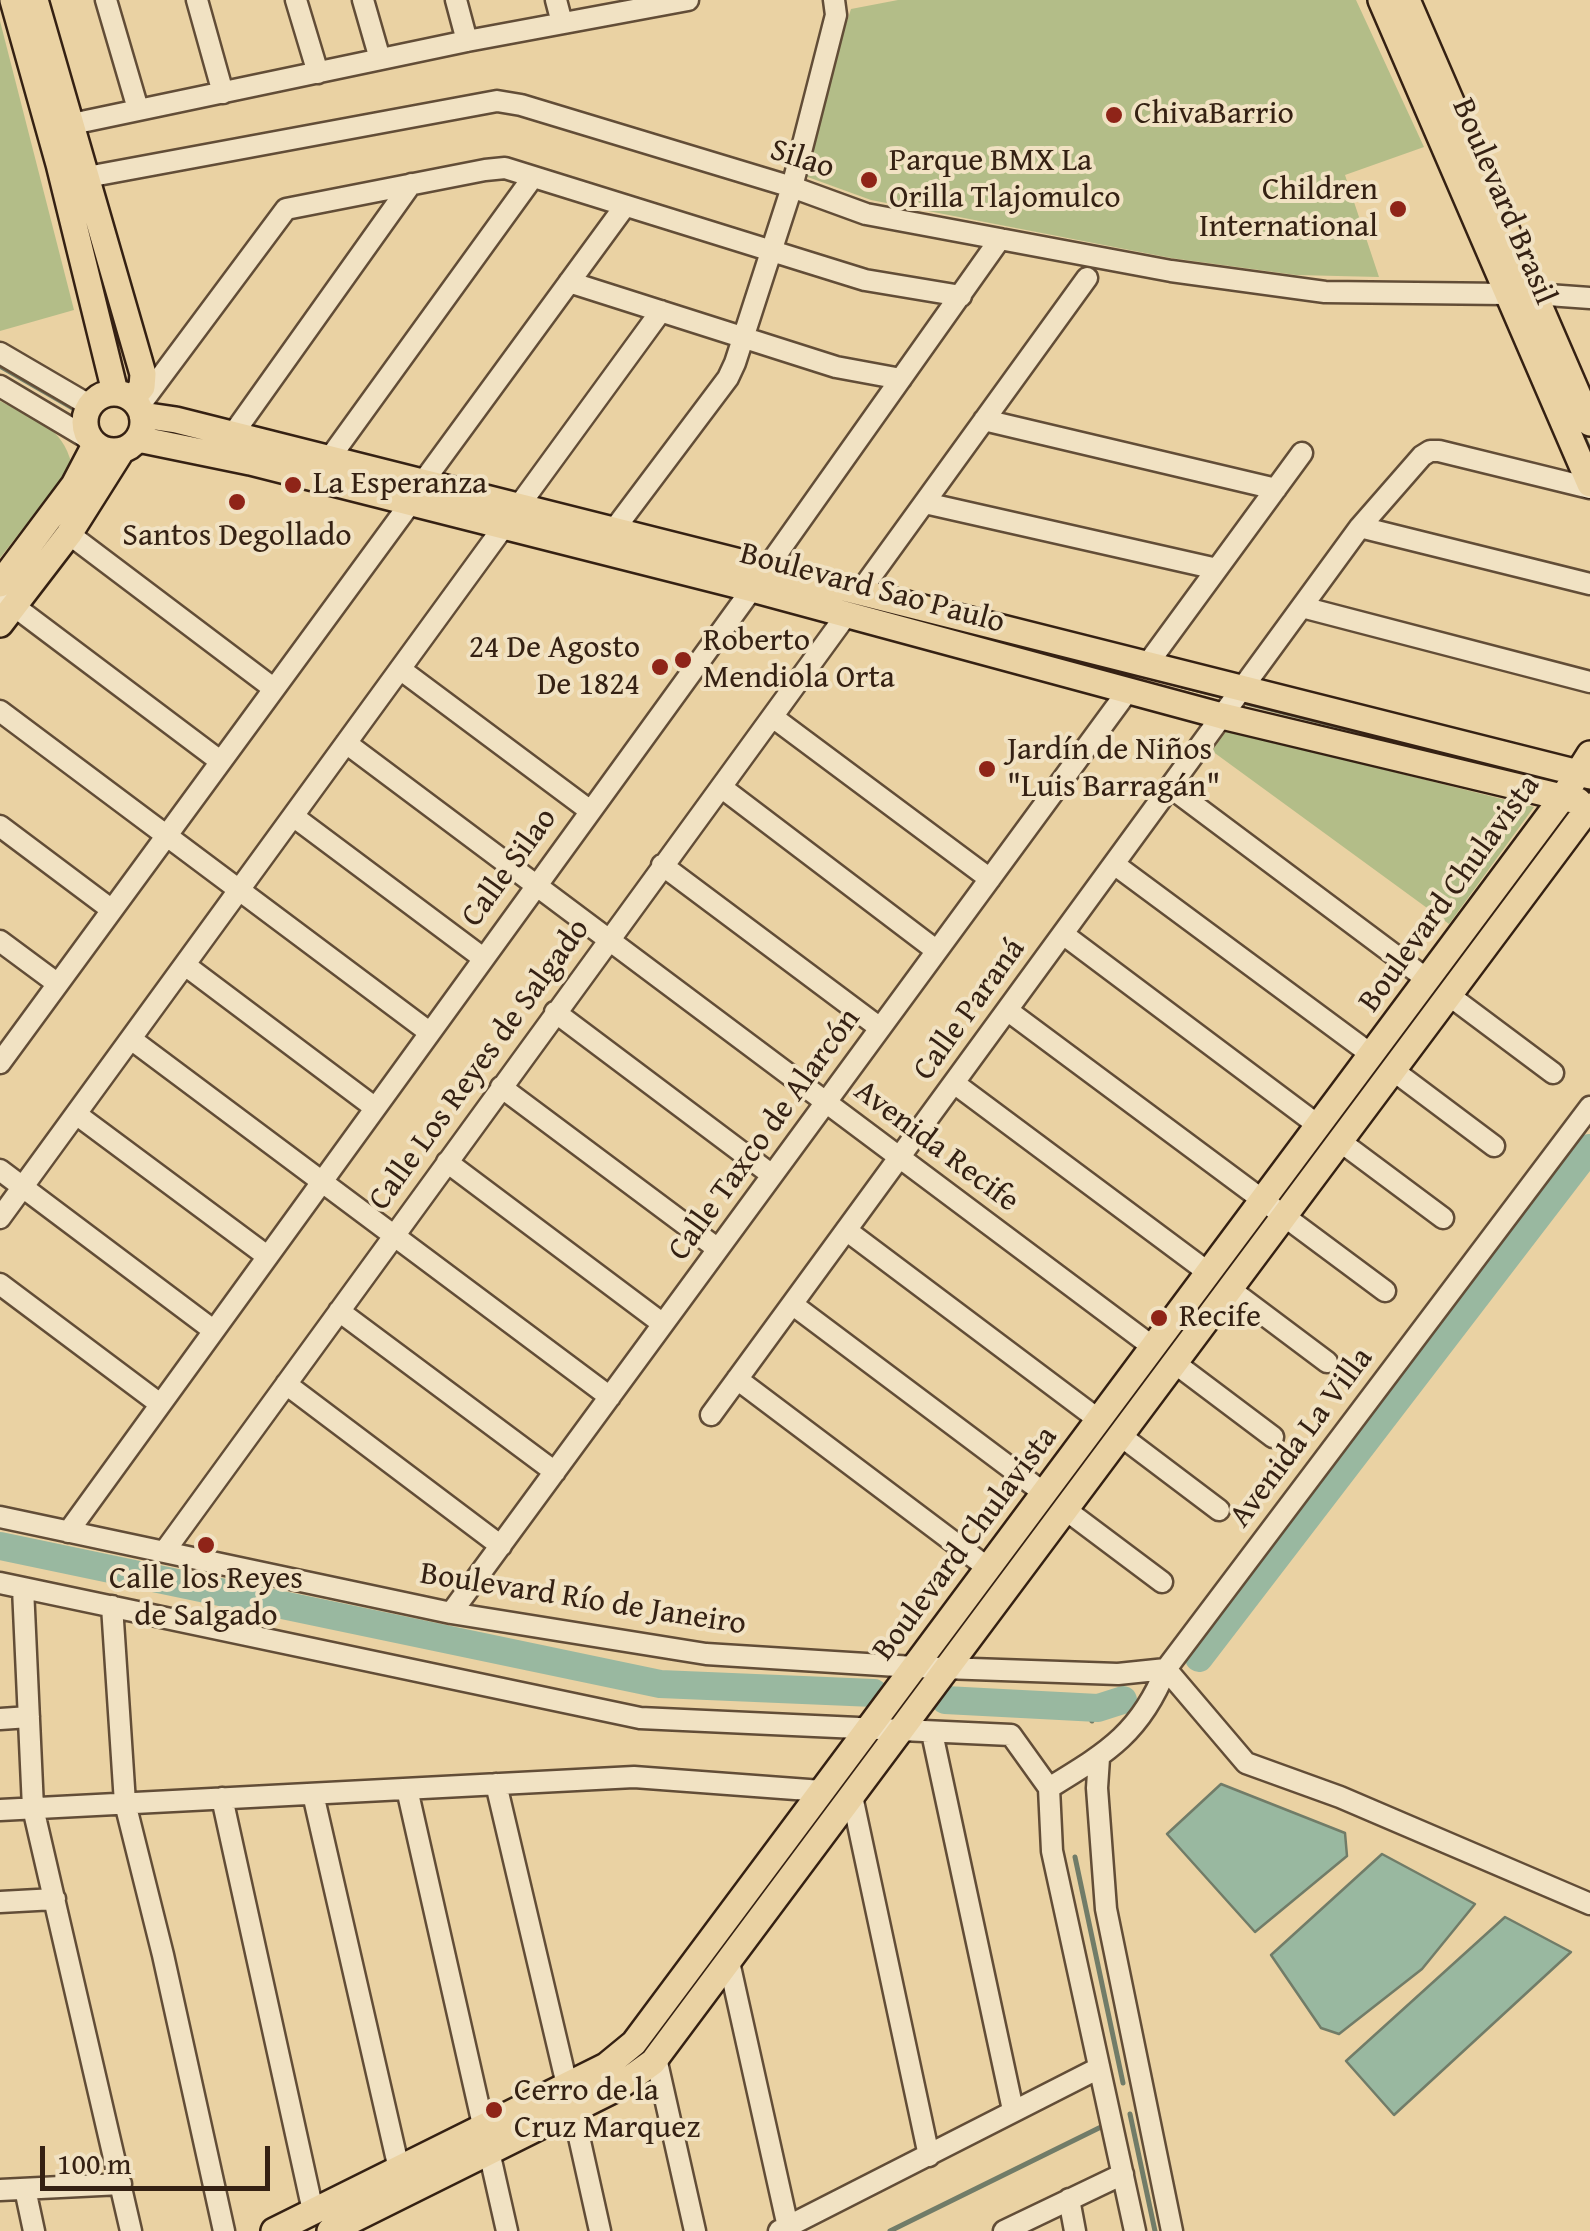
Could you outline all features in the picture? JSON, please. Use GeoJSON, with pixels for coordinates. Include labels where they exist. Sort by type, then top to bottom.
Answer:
{"type":"FeatureCollection","features":[{"type":"Feature","properties":{"kind":"main road"},"geometry":{"type":"LineString","coordinates":[[13,0],[76,166],[142,374],[142,387],[131,417],[113,452],[92,442],[84,422],[89,405],[105,393],[131,417]]}},
{"type":"Feature","properties":{"kind":"main road"},"geometry":{"type":"LineString","coordinates":[[35,0],[72,124],[76,166]]}},
{"type":"Feature","properties":{"kind":"main road","name":"Boulevard Brasil"},"geometry":{"type":"LineString","coordinates":[[1381,0],[1506,294],[1590,423]]}},
{"type":"Feature","properties":{"kind":"main road","name":"Boulevard Brasil"},"geometry":{"type":"LineString","coordinates":[[1407,0],[1534,294],[1545,352],[1590,486]]}},
{"type":"Feature","properties":{"kind":"main road"},"geometry":{"type":"LineString","coordinates":[[3,602],[69,534],[131,417]]}},
{"type":"Feature","properties":{"kind":"main road","name":"Boulevard Sao Paulo"},"geometry":{"type":"LineString","coordinates":[[131,417],[233,434],[614,530],[758,579]]}},
{"type":"Feature","properties":{"kind":"main road","name":"Boulevard Sao Paulo"},"geometry":{"type":"LineString","coordinates":[[131,417],[250,462],[502,528],[758,579],[1586,768]]}},
{"type":"Feature","properties":{"kind":"main road"},"geometry":{"type":"LineString","coordinates":[[3,602],[74,485],[92,442]]}},
{"type":"Feature","properties":{"kind":"main road","name":"Boulevard Sao Paulo"},"geometry":{"type":"LineString","coordinates":[[853,603],[1127,692],[1590,805]]}},
{"type":"Feature","properties":{"kind":"main road","name":"Boulevard Chulavista"},"geometry":{"type":"LineString","coordinates":[[570,2098],[634,2043],[1586,768]]}},
{"type":"Feature","properties":{"kind":"main road","name":"Boulevard Chulavista"},"geometry":{"type":"LineString","coordinates":[[274,2231],[322,2221],[570,2098],[637,2076],[656,2058],[1590,805]]}},
{"type":"Feature","properties":{"kind":"main road","name":"Boulevard Chulavista"},"geometry":{"type":"LineString","coordinates":[[322,2221],[399,2169],[486,2139]]}},
{"type":"Feature","properties":{"kind":"street"},"geometry":{"type":"LineString","coordinates":[[106,0],[138,109]]}},
{"type":"Feature","properties":{"kind":"street"},"geometry":{"type":"LineString","coordinates":[[197,0],[223,94]]}},
{"type":"Feature","properties":{"kind":"street"},"geometry":{"type":"LineString","coordinates":[[296,0],[318,73]]}},
{"type":"Feature","properties":{"kind":"street"},"geometry":{"type":"LineString","coordinates":[[363,0],[380,59]]}},
{"type":"Feature","properties":{"kind":"street"},"geometry":{"type":"LineString","coordinates":[[456,0],[467,41]]}},
{"type":"Feature","properties":{"kind":"street"},"geometry":{"type":"LineString","coordinates":[[556,0],[562,24]]}},
{"type":"Feature","properties":{"kind":"street"},"geometry":{"type":"LineString","coordinates":[[72,124],[467,41],[688,0]]}},
{"type":"Feature","properties":{"kind":"street"},"geometry":{"type":"LineString","coordinates":[[614,530],[728,378],[792,187],[836,15],[834,0]]}},
{"type":"Feature","properties":{"kind":"street","name":"Silao"},"geometry":{"type":"LineString","coordinates":[[76,166],[497,101],[522,104],[792,187],[866,214],[1171,272],[1325,292],[1506,294]]}},
{"type":"Feature","properties":{"kind":"street"},"geometry":{"type":"LineString","coordinates":[[131,417],[286,209],[485,170],[505,168],[865,280],[961,296]]}},
{"type":"Feature","properties":{"kind":"street"},"geometry":{"type":"LineString","coordinates":[[329,459],[534,177]]}},
{"type":"Feature","properties":{"kind":"street"},"geometry":{"type":"LineString","coordinates":[[233,434],[411,184]]}},
{"type":"Feature","properties":{"kind":"street"},"geometry":{"type":"LineString","coordinates":[[423,482],[625,206]]}},
{"type":"Feature","properties":{"kind":"street","name":"Calle Silao"},"geometry":{"type":"LineString","coordinates":[[68,1532],[1000,239]]}},
{"type":"Feature","properties":{"kind":"street","name":"Calle Los Reyes de Salgado"},"geometry":{"type":"LineString","coordinates":[[164,1552],[662,864],[774,718],[1087,278]]}},
{"type":"Feature","properties":{"kind":"street"},"geometry":{"type":"LineString","coordinates":[[569,282],[836,367],[901,380]]}},
{"type":"Feature","properties":{"kind":"street"},"geometry":{"type":"LineString","coordinates":[[1534,294],[1590,298]]}},
{"type":"Feature","properties":{"kind":"street"},"geometry":{"type":"LineString","coordinates":[[518,506],[661,311]]}},
{"type":"Feature","properties":{"kind":"street"},"geometry":{"type":"LineString","coordinates":[[0,353],[89,405]]}},
{"type":"Feature","properties":{"kind":"street"},"geometry":{"type":"LineString","coordinates":[[0,386],[92,442]]}},
{"type":"Feature","properties":{"kind":"street"},"geometry":{"type":"LineString","coordinates":[[984,420],[1276,489]]}},
{"type":"Feature","properties":{"kind":"street","name":"Calle Paraná"},"geometry":{"type":"LineString","coordinates":[[711,1415],[1360,528],[1430,451],[1590,486]]}},
{"type":"Feature","properties":{"kind":"street"},"geometry":{"type":"LineString","coordinates":[[1146,666],[1302,453]]}},
{"type":"Feature","properties":{"kind":"street"},"geometry":{"type":"LineString","coordinates":[[924,503],[1217,569]]}},
{"type":"Feature","properties":{"kind":"street"},"geometry":{"type":"LineString","coordinates":[[1,1060],[409,505]]}},
{"type":"Feature","properties":{"kind":"street"},"geometry":{"type":"LineString","coordinates":[[0,1218],[502,528]]}},
{"type":"Feature","properties":{"kind":"street"},"geometry":{"type":"LineString","coordinates":[[1360,528],[1590,584]]}},
{"type":"Feature","properties":{"kind":"street"},"geometry":{"type":"LineString","coordinates":[[69,534],[273,688]]}},
{"type":"Feature","properties":{"kind":"street"},"geometry":{"type":"LineString","coordinates":[[3,602],[220,761]]}},
{"type":"Feature","properties":{"kind":"street"},"geometry":{"type":"LineString","coordinates":[[1302,607],[1590,682]]}},
{"type":"Feature","properties":{"kind":"street"},"geometry":{"type":"LineString","coordinates":[[400,669],[589,810]]}},
{"type":"Feature","properties":{"kind":"street","name":"Calle Taxco de Alarcón"},"geometry":{"type":"LineString","coordinates":[[451,1613],[1127,692]]}},
{"type":"Feature","properties":{"kind":"street"},"geometry":{"type":"LineString","coordinates":[[0,711],[429,1032]]}},
{"type":"Feature","properties":{"kind":"street"},"geometry":{"type":"LineString","coordinates":[[774,718],[990,879]]}},
{"type":"Feature","properties":{"kind":"street","name":"Avenida Recife"},"geometry":{"type":"LineString","coordinates":[[346,743],[1153,1347]]}},
{"type":"Feature","properties":{"kind":"street"},"geometry":{"type":"LineString","coordinates":[[721,787],[937,951]]}},
{"type":"Feature","properties":{"kind":"street"},"geometry":{"type":"LineString","coordinates":[[1170,787],[1428,980]]}},
{"type":"Feature","properties":{"kind":"street"},"geometry":{"type":"LineString","coordinates":[[293,816],[482,958]]}},
{"type":"Feature","properties":{"kind":"street"},"geometry":{"type":"LineString","coordinates":[[0,826],[112,910]]}},
{"type":"Feature","properties":{"kind":"street"},"geometry":{"type":"LineString","coordinates":[[662,864],[880,1028]]}},
{"type":"Feature","properties":{"kind":"street"},"geometry":{"type":"LineString","coordinates":[[1114,864],[1372,1055]]}},
{"type":"Feature","properties":{"kind":"street"},"geometry":{"type":"LineString","coordinates":[[1063,934],[1319,1126]]}},
{"type":"Feature","properties":{"kind":"street"},"geometry":{"type":"LineString","coordinates":[[0,941],[58,984]]}},
{"type":"Feature","properties":{"kind":"street"},"geometry":{"type":"LineString","coordinates":[[184,965],[374,1108]]}},
{"type":"Feature","properties":{"kind":"street"},"geometry":{"type":"LineString","coordinates":[[1450,996],[1553,1073]]}},
{"type":"Feature","properties":{"kind":"street"},"geometry":{"type":"LineString","coordinates":[[1007,1010],[1385,1291]]}},
{"type":"Feature","properties":{"kind":"street"},"geometry":{"type":"LineString","coordinates":[[555,1012],[772,1175]]}},
{"type":"Feature","properties":{"kind":"street"},"geometry":{"type":"LineString","coordinates":[[131,1039],[610,1397]]}},
{"type":"Feature","properties":{"kind":"street"},"geometry":{"type":"LineString","coordinates":[[1394,1071],[1494,1146]]}},
{"type":"Feature","properties":{"kind":"street"},"geometry":{"type":"LineString","coordinates":[[954,1083],[1208,1274]]}},
{"type":"Feature","properties":{"kind":"street"},"geometry":{"type":"LineString","coordinates":[[501,1087],[718,1249]]}},
{"type":"Feature","properties":{"kind":"street","name":"Avenida La Villa"},"geometry":{"type":"LineString","coordinates":[[1049,1788],[1099,1758],[1139,1722],[1154,1700],[1166,1669],[1590,1107]]}},
{"type":"Feature","properties":{"kind":"street"},"geometry":{"type":"LineString","coordinates":[[76,1114],[267,1256]]}},
{"type":"Feature","properties":{"kind":"street"},"geometry":{"type":"LineString","coordinates":[[1341,1142],[1442,1218]]}},
{"type":"Feature","properties":{"kind":"street"},"geometry":{"type":"LineString","coordinates":[[447,1162],[663,1324]]}},
{"type":"Feature","properties":{"kind":"street"},"geometry":{"type":"LineString","coordinates":[[0,1170],[213,1330]]}},
{"type":"Feature","properties":{"kind":"street"},"geometry":{"type":"LineString","coordinates":[[846,1230],[1099,1420]]}},
{"type":"Feature","properties":{"kind":"street"},"geometry":{"type":"LineString","coordinates":[[0,1284],[160,1404]]}},
{"type":"Feature","properties":{"kind":"street"},"geometry":{"type":"LineString","coordinates":[[1231,1290],[1327,1362]]}},
{"type":"Feature","properties":{"kind":"street"},"geometry":{"type":"LineString","coordinates":[[792,1304],[1044,1494]]}},
{"type":"Feature","properties":{"kind":"street"},"geometry":{"type":"LineString","coordinates":[[339,1311],[555,1472]]}},
{"type":"Feature","properties":{"kind":"street"},"geometry":{"type":"LineString","coordinates":[[1176,1364],[1273,1437]]}},
{"type":"Feature","properties":{"kind":"street"},"geometry":{"type":"LineString","coordinates":[[737,1380],[988,1568]]}},
{"type":"Feature","properties":{"kind":"street"},"geometry":{"type":"LineString","coordinates":[[286,1384],[501,1546]]}},
{"type":"Feature","properties":{"kind":"street"},"geometry":{"type":"LineString","coordinates":[[1121,1436],[1219,1510]]}},
{"type":"Feature","properties":{"kind":"street"},"geometry":{"type":"LineString","coordinates":[[1066,1510],[1162,1582]]}},
{"type":"Feature","properties":{"kind":"street","name":"Boulevard Río de Janeiro"},"geometry":{"type":"LineString","coordinates":[[0,1518],[451,1613],[706,1654],[1118,1674],[1166,1669]]}},
{"type":"Feature","properties":{"kind":"street"},"geometry":{"type":"LineString","coordinates":[[0,1583],[640,1718],[1010,1735],[1049,1788],[1052,1851],[1135,2231]]}},
{"type":"Feature","properties":{"kind":"street"},"geometry":{"type":"LineString","coordinates":[[23,1588],[33,1808],[131,2231]]}},
{"type":"Feature","properties":{"kind":"street"},"geometry":{"type":"LineString","coordinates":[[112,1606],[126,1804],[224,2231]]}},
{"type":"Feature","properties":{"kind":"street"},"geometry":{"type":"LineString","coordinates":[[1166,1669],[1246,1763],[1340,1797],[1590,1904]]}},
{"type":"Feature","properties":{"kind":"street"},"geometry":{"type":"LineString","coordinates":[[0,1719],[29,1718]]}},
{"type":"Feature","properties":{"kind":"street"},"geometry":{"type":"LineString","coordinates":[[932,1733],[1013,2110]]}},
{"type":"Feature","properties":{"kind":"street"},"geometry":{"type":"LineString","coordinates":[[1099,1758],[1097,1788],[1106,1909],[1172,2231]]}},
{"type":"Feature","properties":{"kind":"street"},"geometry":{"type":"LineString","coordinates":[[0,1810],[634,1777],[822,1791]]}},
{"type":"Feature","properties":{"kind":"street"},"geometry":{"type":"LineString","coordinates":[[496,1784],[600,2231]]}},
{"type":"Feature","properties":{"kind":"street"},"geometry":{"type":"LineString","coordinates":[[408,1789],[507,2231]]}},
{"type":"Feature","properties":{"kind":"street"},"geometry":{"type":"LineString","coordinates":[[313,1794],[399,2169]]}},
{"type":"Feature","properties":{"kind":"street"},"geometry":{"type":"LineString","coordinates":[[852,1796],[930,2156]]}},
{"type":"Feature","properties":{"kind":"street"},"geometry":{"type":"LineString","coordinates":[[222,1798],[322,2221]]}},
{"type":"Feature","properties":{"kind":"street"},"geometry":{"type":"LineString","coordinates":[[0,1902],[55,1899]]}},
{"type":"Feature","properties":{"kind":"street"},"geometry":{"type":"LineString","coordinates":[[729,1962],[783,2229],[1099,2068]]}},
{"type":"Feature","properties":{"kind":"street"},"geometry":{"type":"LineString","coordinates":[[656,2058],[694,2231]]}},
{"type":"Feature","properties":{"kind":"street"},"geometry":{"type":"LineString","coordinates":[[1106,2101],[1142,2092]]}},
{"type":"Feature","properties":{"kind":"street"},"geometry":{"type":"LineString","coordinates":[[1004,2231],[1123,2174]]}},
{"type":"Feature","properties":{"kind":"street"},"geometry":{"type":"LineString","coordinates":[[0,2190],[120,2184]]}},
{"type":"Feature","properties":{"kind":"street"},"geometry":{"type":"LineString","coordinates":[[25,2189],[34,2231]]}},
{"type":"Feature","properties":{"kind":"street"},"geometry":{"type":"LineString","coordinates":[[1069,2198],[1076,2231]]}},
{"type":"Feature","properties":{"kind":"shaded area","name":"ChivaBarrio"},"geometry":{"type":"Polygon","coordinates":[[[898,0],[1356,0],[1424,147],[1345,175],[1379,277],[1296,275],[1171,258],[871,200],[805,176],[827,83],[851,9],[898,0]]]}},
{"type":"Feature","properties":{"kind":"shaded area"},"geometry":{"type":"Polygon","coordinates":[[[0,21],[74,310],[0,331],[0,21]]]}},
{"type":"Feature","properties":{"kind":"shaded area"},"geometry":{"type":"Polygon","coordinates":[[[0,401],[54,432],[72,465],[0,558],[0,401]]]}},
{"type":"Feature","properties":{"kind":"shaded area"},"geometry":{"type":"Polygon","coordinates":[[[1227,730],[1534,807],[1449,924],[1212,751],[1227,730]]]}},
{"type":"Feature","properties":{"kind":"shaded area"},"geometry":{"type":"Polygon","coordinates":[[[1221,1784],[1345,1833],[1347,1856],[1255,1932],[1167,1834],[1221,1784]]]}},
{"type":"Feature","properties":{"kind":"shaded area"},"geometry":{"type":"Polygon","coordinates":[[[1382,1854],[1475,1904],[1422,1969],[1339,2034],[1321,2028],[1271,1955],[1382,1854]]]}},
{"type":"Feature","properties":{"kind":"shaded area"},"geometry":{"type":"Polygon","coordinates":[[[1505,1917],[1571,1952],[1394,2115],[1346,2061],[1505,1917]]]}},
{"type":"Feature","properties":{"kind":"waterway"},"geometry":{"type":"LineString","coordinates":[[0,366],[78,411]]}},
{"type":"Feature","properties":{"kind":"waterway"},"geometry":{"type":"LineString","coordinates":[[1580,428],[1590,451]]}},
{"type":"Feature","properties":{"kind":"waterway"},"geometry":{"type":"LineString","coordinates":[[1182,686],[1221,696]]}},
{"type":"Feature","properties":{"kind":"waterway"},"geometry":{"type":"LineString","coordinates":[[1247,703],[1557,781]]}},
{"type":"Feature","properties":{"kind":"waterway"},"geometry":{"type":"LineString","coordinates":[[1199,1658],[1590,1148]]}},
{"type":"Feature","properties":{"kind":"waterway"},"geometry":{"type":"LineString","coordinates":[[0,1546],[660,1684],[874,1693]]}},
{"type":"Feature","properties":{"kind":"waterway"},"geometry":{"type":"LineString","coordinates":[[945,1700],[1098,1708],[1123,1700]]}},
{"type":"Feature","properties":{"kind":"waterway"},"geometry":{"type":"LineString","coordinates":[[1092,1721],[1098,1708]]}},
{"type":"Feature","properties":{"kind":"waterway"},"geometry":{"type":"LineString","coordinates":[[1075,1857],[1123,2083]]}},
{"type":"Feature","properties":{"kind":"waterway"},"geometry":{"type":"LineString","coordinates":[[1130,2114],[1155,2231]]}},
{"type":"Feature","properties":{"kind":"waterway"},"geometry":{"type":"LineString","coordinates":[[890,2231],[1105,2125]]}},
{"type":"Feature","properties":{"kind":"place","name":"ChivaBarrio"},"geometry":{"type":"Point","coordinates":[1114,115]}},
{"type":"Feature","properties":{"kind":"place","name":"Parque BMX La Orilla Tlajomulco"},"geometry":{"type":"Point","coordinates":[869,180]}},
{"type":"Feature","properties":{"kind":"place","name":"Children International"},"geometry":{"type":"Point","coordinates":[1398,209]}},
{"type":"Feature","properties":{"kind":"place","name":"La Esperanza"},"geometry":{"type":"Point","coordinates":[293,485]}},
{"type":"Feature","properties":{"kind":"place","name":"Santos Degollado"},"geometry":{"type":"Point","coordinates":[237,502]}},
{"type":"Feature","properties":{"kind":"place","name":"Roberto Mendiola Orta"},"geometry":{"type":"Point","coordinates":[683,660]}},
{"type":"Feature","properties":{"kind":"place","name":"24 De Agosto De 1824"},"geometry":{"type":"Point","coordinates":[660,667]}},
{"type":"Feature","properties":{"kind":"place","name":"Jardín de Niños \"Luis Barragán\""},"geometry":{"type":"Point","coordinates":[987,769]}},
{"type":"Feature","properties":{"kind":"place","name":"Recife"},"geometry":{"type":"Point","coordinates":[1159,1318]}},
{"type":"Feature","properties":{"kind":"place","name":"Calle los Reyes de Salgado"},"geometry":{"type":"Point","coordinates":[206,1545]}},
{"type":"Feature","properties":{"kind":"place","name":"Cerro de la Cruz Marquez"},"geometry":{"type":"Point","coordinates":[494,2110]}}]}
